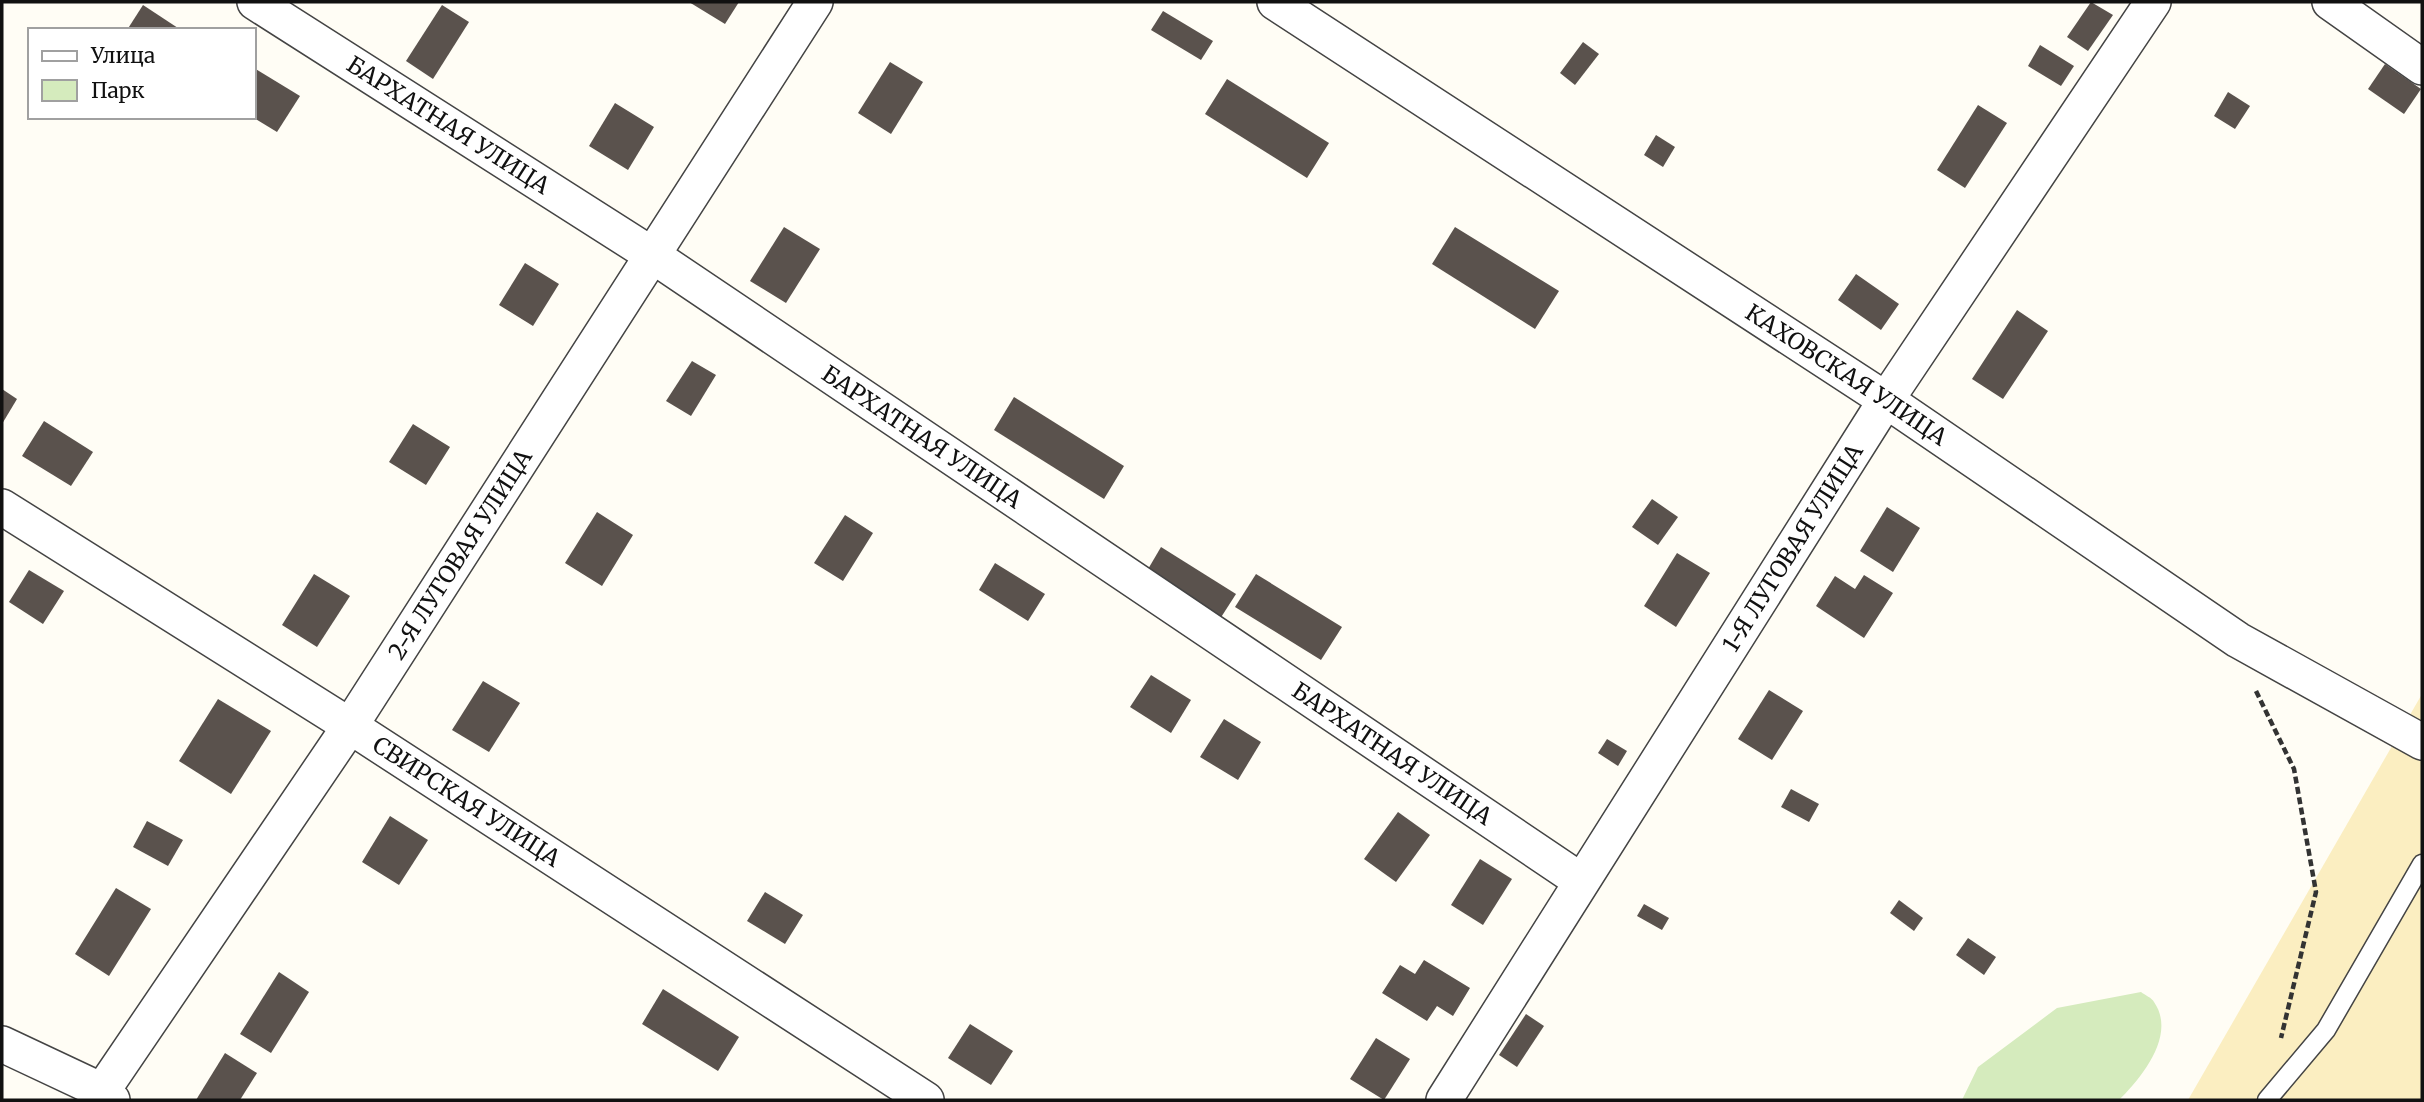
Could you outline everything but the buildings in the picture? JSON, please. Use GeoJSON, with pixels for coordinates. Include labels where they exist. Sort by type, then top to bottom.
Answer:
{"type":"FeatureCollection","features":[{"type":"Feature","properties":{"kind":"street","name":"БАРХАТНАЯ УЛИЦА"},"geometry":{"type":"LineString","coordinates":[[255,2],[652,255],[1581,881]]}},
{"type":"Feature","properties":{"kind":"street","name":"2-Я ЛУГОВАЯ УЛИЦА"},"geometry":{"type":"LineString","coordinates":[[103,1097],[350,726],[815,2]]}},
{"type":"Feature","properties":{"kind":"street","name":"КАХОВСКАЯ УЛИЦА"},"geometry":{"type":"LineString","coordinates":[[1275,2],[1886,400],[2238,640],[2422,742]]}},
{"type":"Feature","properties":{"kind":"street","name":"1-Я ЛУГОВАЯ УЛИЦА"},"geometry":{"type":"LineString","coordinates":[[1444,1100],[1886,400],[2153,2]]}},
{"type":"Feature","properties":{"kind":"street"},"geometry":{"type":"LineString","coordinates":[[2330,2],[2422,67]]}},
{"type":"Feature","properties":{"kind":"street","name":"СВИРСКАЯ УЛИЦА"},"geometry":{"type":"LineString","coordinates":[[2,507],[350,726],[926,1100]]}},
{"type":"Feature","properties":{"kind":"street"},"geometry":{"type":"LineString","coordinates":[[2,1044],[103,1097]]}},
{"type":"Feature","properties":{"kind":"lane"},"geometry":{"type":"LineString","coordinates":[[2267,1100],[2326,1030],[2422,864]]}},
{"type":"Feature","properties":{"kind":"path"},"geometry":{"type":"LineString","coordinates":[[2238,640],[2259,699],[2294,769],[2316,892],[2278,1048]]}},
{"type":"Feature","properties":{"kind":"green space"},"geometry":{"type":"Polygon","coordinates":[[[2141,992],[2153,1001],[2160,1015],[2159,1042],[2146,1068],[2119,1100],[1962,1100],[1978,1067],[2057,1008],[2141,992]]]}},
{"type":"Feature","properties":{"kind":"sand"},"geometry":{"type":"Polygon","coordinates":[[[2422,694],[2422,1100],[2188,1100],[2422,694]]]}}]}
